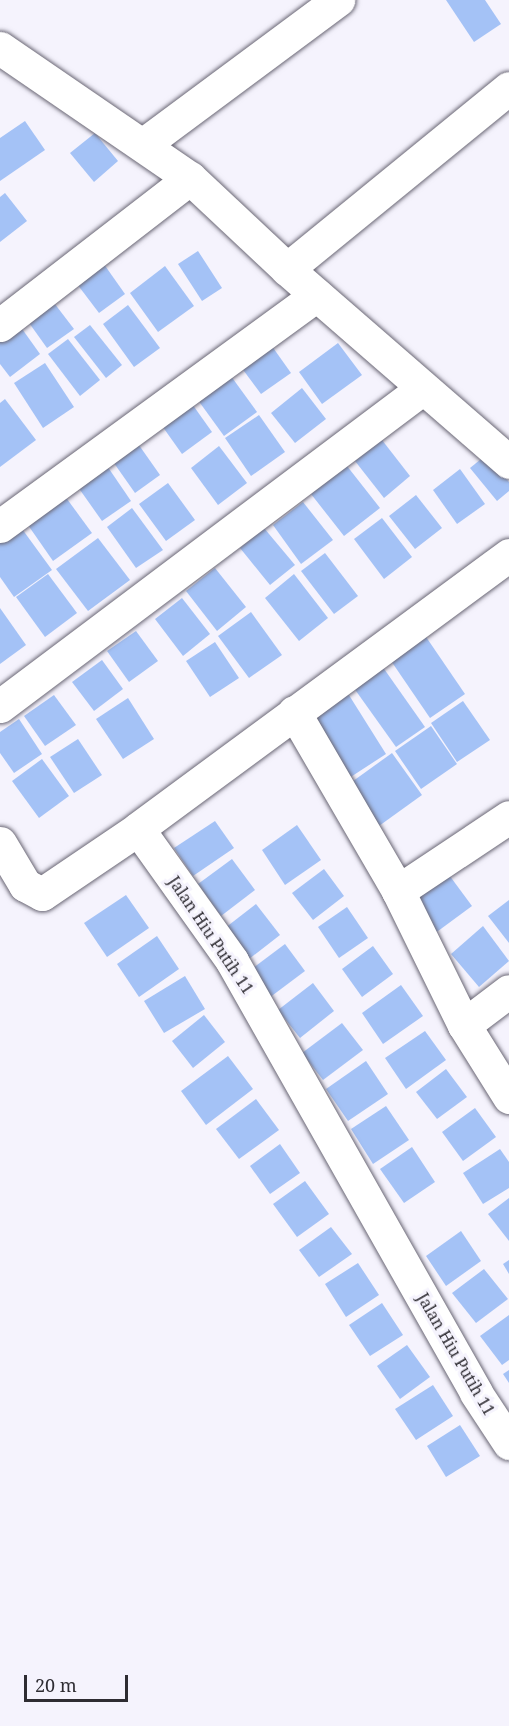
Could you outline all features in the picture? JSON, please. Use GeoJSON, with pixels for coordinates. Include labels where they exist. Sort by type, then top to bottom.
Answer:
{"type":"FeatureCollection","features":[{"type":"Feature","properties":{"kind":"street"},"geometry":{"type":"LineString","coordinates":[[144,144],[338,0]]}},
{"type":"Feature","properties":{"kind":"street"},"geometry":{"type":"LineString","coordinates":[[0,48],[144,144],[190,178],[287,269],[509,462]]}},
{"type":"Feature","properties":{"kind":"street"},"geometry":{"type":"LineString","coordinates":[[287,269],[509,88]]}},
{"type":"Feature","properties":{"kind":"street"},"geometry":{"type":"LineString","coordinates":[[0,325],[190,178]]}},
{"type":"Feature","properties":{"kind":"street"},"geometry":{"type":"LineString","coordinates":[[0,525],[317,295]]}},
{"type":"Feature","properties":{"kind":"street"},"geometry":{"type":"LineString","coordinates":[[0,706],[423,388]]}},
{"type":"Feature","properties":{"kind":"street"},"geometry":{"type":"LineString","coordinates":[[0,843],[25,885],[42,894],[138,829],[509,555]]}},
{"type":"Feature","properties":{"kind":"street"},"geometry":{"type":"LineString","coordinates":[[294,712],[398,891],[464,1025],[509,1097]]}},
{"type":"Feature","properties":{"kind":"street"},"geometry":{"type":"LineString","coordinates":[[398,891],[509,817]]}},
{"type":"Feature","properties":{"kind":"street","name":"Jalan Hiu Putih 11"},"geometry":{"type":"LineString","coordinates":[[138,829],[232,961],[476,1393],[509,1443]]}},
{"type":"Feature","properties":{"kind":"street"},"geometry":{"type":"LineString","coordinates":[[464,1025],[509,991]]}},
{"type":"Feature","properties":{"kind":"building"},"geometry":{"type":"Polygon","coordinates":[[[446,0],[485,0],[501,24],[474,42],[446,0]]]}},
{"type":"Feature","properties":{"kind":"building"},"geometry":{"type":"Polygon","coordinates":[[[25,121],[45,150],[0,181],[0,138],[25,121]]]}},
{"type":"Feature","properties":{"kind":"building"},"geometry":{"type":"Polygon","coordinates":[[[95,133],[118,161],[94,182],[70,153],[95,133]]]}},
{"type":"Feature","properties":{"kind":"building"},"geometry":{"type":"Polygon","coordinates":[[[5,193],[27,221],[0,242],[0,197],[5,193]]]}},
{"type":"Feature","properties":{"kind":"building"},"geometry":{"type":"Polygon","coordinates":[[[198,251],[222,288],[202,301],[178,264],[198,251]]]}},
{"type":"Feature","properties":{"kind":"building"},"geometry":{"type":"Polygon","coordinates":[[[101,260],[125,294],[99,313],[74,280],[101,260]]]}},
{"type":"Feature","properties":{"kind":"building"},"geometry":{"type":"Polygon","coordinates":[[[165,266],[194,306],[158,332],[130,293],[165,266]]]}},
{"type":"Feature","properties":{"kind":"building"},"geometry":{"type":"Polygon","coordinates":[[[48,295],[74,329],[47,348],[22,313],[48,295]]]}},
{"type":"Feature","properties":{"kind":"building"},"geometry":{"type":"Polygon","coordinates":[[[128,305],[160,348],[134,367],[103,324],[128,305]]]}},
{"type":"Feature","properties":{"kind":"building"},"geometry":{"type":"Polygon","coordinates":[[[15,319],[40,354],[10,377],[0,364],[0,330],[15,319]]]}},
{"type":"Feature","properties":{"kind":"building"},"geometry":{"type":"Polygon","coordinates":[[[90,325],[122,365],[106,378],[74,337],[90,325]]]}},
{"type":"Feature","properties":{"kind":"building"},"geometry":{"type":"Polygon","coordinates":[[[68,339],[100,380],[80,396],[48,354],[68,339]]]}},
{"type":"Feature","properties":{"kind":"building"},"geometry":{"type":"Polygon","coordinates":[[[269,342],[291,373],[261,394],[238,363],[269,342]]]}},
{"type":"Feature","properties":{"kind":"building"},"geometry":{"type":"Polygon","coordinates":[[[338,343],[362,375],[322,404],[299,372],[338,343]]]}},
{"type":"Feature","properties":{"kind":"building"},"geometry":{"type":"Polygon","coordinates":[[[45,363],[74,407],[43,428],[14,383],[45,363]]]}},
{"type":"Feature","properties":{"kind":"building"},"geometry":{"type":"Polygon","coordinates":[[[228,372],[257,412],[224,436],[195,396],[228,372]]]}},
{"type":"Feature","properties":{"kind":"building"},"geometry":{"type":"Polygon","coordinates":[[[302,388],[326,419],[295,443],[271,413],[302,388]]]}},
{"type":"Feature","properties":{"kind":"building"},"geometry":{"type":"Polygon","coordinates":[[[185,394],[212,432],[182,454],[155,416],[185,394]]]}},
{"type":"Feature","properties":{"kind":"building"},"geometry":{"type":"Polygon","coordinates":[[[5,399],[36,440],[0,467],[0,403],[5,399]]]}},
{"type":"Feature","properties":{"kind":"building"},"geometry":{"type":"Polygon","coordinates":[[[259,415],[285,452],[251,476],[225,438],[259,415]]]}},
{"type":"Feature","properties":{"kind":"building"},"geometry":{"type":"Polygon","coordinates":[[[134,438],[160,475],[135,493],[109,456],[134,438]]]}},
{"type":"Feature","properties":{"kind":"building"},"geometry":{"type":"Polygon","coordinates":[[[382,440],[410,476],[384,498],[355,461],[382,440]]]}},
{"type":"Feature","properties":{"kind":"building"},"geometry":{"type":"Polygon","coordinates":[[[219,446],[247,483],[218,505],[191,468],[219,446]]]}},
{"type":"Feature","properties":{"kind":"building"},"geometry":{"type":"Polygon","coordinates":[[[486,455],[509,482],[509,491],[497,501],[470,468],[486,455]]]}},
{"type":"Feature","properties":{"kind":"building"},"geometry":{"type":"Polygon","coordinates":[[[103,460],[131,501],[102,521],[73,480],[103,460]]]}},
{"type":"Feature","properties":{"kind":"building"},"geometry":{"type":"Polygon","coordinates":[[[347,466],[380,508],[344,536],[311,494],[347,466]]]}},
{"type":"Feature","properties":{"kind":"building"},"geometry":{"type":"Polygon","coordinates":[[[460,469],[485,504],[457,524],[433,490],[460,469]]]}},
{"type":"Feature","properties":{"kind":"building"},"geometry":{"type":"Polygon","coordinates":[[[168,483],[195,520],[166,541],[139,504],[168,483]]]}},
{"type":"Feature","properties":{"kind":"building"},"geometry":{"type":"Polygon","coordinates":[[[59,488],[92,533],[53,561],[21,515],[59,488]]]}},
{"type":"Feature","properties":{"kind":"building"},"geometry":{"type":"Polygon","coordinates":[[[416,495],[442,528],[415,549],[389,516],[416,495]]]}},
{"type":"Feature","properties":{"kind":"building"},"geometry":{"type":"Polygon","coordinates":[[[303,502],[333,540],[301,564],[273,525],[303,502]]]}},
{"type":"Feature","properties":{"kind":"building"},"geometry":{"type":"Polygon","coordinates":[[[132,508],[163,550],[136,568],[107,527],[132,508]]]}},
{"type":"Feature","properties":{"kind":"building"},"geometry":{"type":"Polygon","coordinates":[[[382,518],[412,557],[384,579],[354,539],[382,518]]]}},
{"type":"Feature","properties":{"kind":"building"},"geometry":{"type":"Polygon","coordinates":[[[17,522],[52,570],[14,597],[0,577],[0,534],[17,522]]]}},
{"type":"Feature","properties":{"kind":"building"},"geometry":{"type":"Polygon","coordinates":[[[264,528],[295,565],[270,585],[240,548],[264,528]]]}},
{"type":"Feature","properties":{"kind":"building"},"geometry":{"type":"Polygon","coordinates":[[[98,538],[130,580],[88,611],[56,569],[98,538]]]}},
{"type":"Feature","properties":{"kind":"building"},"geometry":{"type":"Polygon","coordinates":[[[325,553],[358,596],[334,614],[301,571],[325,553]]]}},
{"type":"Feature","properties":{"kind":"building"},"geometry":{"type":"Polygon","coordinates":[[[215,568],[246,607],[217,631],[186,591],[215,568]]]}},
{"type":"Feature","properties":{"kind":"building"},"geometry":{"type":"Polygon","coordinates":[[[48,574],[77,613],[45,637],[16,597],[48,574]]]}},
{"type":"Feature","properties":{"kind":"building"},"geometry":{"type":"Polygon","coordinates":[[[294,574],[328,618],[299,641],[265,598],[294,574]]]}},
{"type":"Feature","properties":{"kind":"building"},"geometry":{"type":"Polygon","coordinates":[[[182,598],[210,634],[183,656],[155,619],[182,598]]]}},
{"type":"Feature","properties":{"kind":"building"},"geometry":{"type":"Polygon","coordinates":[[[0,608],[26,645],[0,664],[0,608]]]}},
{"type":"Feature","properties":{"kind":"building"},"geometry":{"type":"Polygon","coordinates":[[[251,612],[282,655],[249,678],[218,636],[251,612]]]}},
{"type":"Feature","properties":{"kind":"building"},"geometry":{"type":"Polygon","coordinates":[[[136,631],[158,661],[129,682],[107,651],[136,631]]]}},
{"type":"Feature","properties":{"kind":"building"},"geometry":{"type":"Polygon","coordinates":[[[422,631],[465,694],[430,718],[387,655],[422,631]]]}},
{"type":"Feature","properties":{"kind":"building"},"geometry":{"type":"Polygon","coordinates":[[[215,642],[239,678],[210,697],[186,661],[215,642]]]}},
{"type":"Feature","properties":{"kind":"building"},"geometry":{"type":"Polygon","coordinates":[[[375,656],[425,727],[396,747],[346,677],[375,656]]]}},
{"type":"Feature","properties":{"kind":"building"},"geometry":{"type":"Polygon","coordinates":[[[102,660],[123,689],[94,711],[72,682],[102,660]]]}},
{"type":"Feature","properties":{"kind":"building"},"geometry":{"type":"Polygon","coordinates":[[[342,684],[386,754],[343,782],[299,711],[342,684]]]}},
{"type":"Feature","properties":{"kind":"building"},"geometry":{"type":"Polygon","coordinates":[[[54,695],[76,725],[45,746],[24,716],[54,695]]]}},
{"type":"Feature","properties":{"kind":"building"},"geometry":{"type":"Polygon","coordinates":[[[128,698],[154,739],[123,759],[96,719],[128,698]]]}},
{"type":"Feature","properties":{"kind":"building"},"geometry":{"type":"Polygon","coordinates":[[[463,701],[490,740],[457,762],[431,723],[463,701]]]}},
{"type":"Feature","properties":{"kind":"building"},"geometry":{"type":"Polygon","coordinates":[[[19,719],[42,754],[14,773],[0,753],[0,732],[19,719]]]}},
{"type":"Feature","properties":{"kind":"building"},"geometry":{"type":"Polygon","coordinates":[[[431,726],[457,764],[421,789],[395,751],[431,726]]]}},
{"type":"Feature","properties":{"kind":"building"},"geometry":{"type":"Polygon","coordinates":[[[78,739],[102,775],[74,793],[50,757],[78,739]]]}},
{"type":"Feature","properties":{"kind":"building"},"geometry":{"type":"Polygon","coordinates":[[[392,753],[422,795],[372,831],[342,789],[392,753]]]}},
{"type":"Feature","properties":{"kind":"building"},"geometry":{"type":"Polygon","coordinates":[[[42,759],[69,796],[39,818],[12,781],[42,759]]]}},
{"type":"Feature","properties":{"kind":"building"},"geometry":{"type":"Polygon","coordinates":[[[215,821],[234,848],[193,876],[174,848],[215,821]]]}},
{"type":"Feature","properties":{"kind":"building"},"geometry":{"type":"Polygon","coordinates":[[[297,825],[321,860],[285,885],[262,850],[297,825]]]}},
{"type":"Feature","properties":{"kind":"building"},"geometry":{"type":"Polygon","coordinates":[[[232,859],[255,890],[221,916],[198,884],[232,859]]]}},
{"type":"Feature","properties":{"kind":"building"},"geometry":{"type":"Polygon","coordinates":[[[441,864],[472,906],[434,934],[404,891],[441,864]]]}},
{"type":"Feature","properties":{"kind":"building"},"geometry":{"type":"Polygon","coordinates":[[[324,869],[344,896],[313,920],[292,893],[324,869]]]}},
{"type":"Feature","properties":{"kind":"building"},"geometry":{"type":"Polygon","coordinates":[[[126,895],[149,928],[107,957],[84,923],[126,895]]]}},
{"type":"Feature","properties":{"kind":"building"},"geometry":{"type":"Polygon","coordinates":[[[509,900],[509,943],[488,916],[509,900]]]}},
{"type":"Feature","properties":{"kind":"building"},"geometry":{"type":"Polygon","coordinates":[[[256,904],[280,935],[249,959],[225,928],[256,904]]]}},
{"type":"Feature","properties":{"kind":"building"},"geometry":{"type":"Polygon","coordinates":[[[347,907],[368,938],[339,958],[318,927],[347,907]]]}},
{"type":"Feature","properties":{"kind":"building"},"geometry":{"type":"Polygon","coordinates":[[[483,926],[509,961],[479,987],[451,954],[483,926]]]}},
{"type":"Feature","properties":{"kind":"building"},"geometry":{"type":"Polygon","coordinates":[[[157,936],[179,969],[139,997],[117,964],[157,936]]]}},
{"type":"Feature","properties":{"kind":"building"},"geometry":{"type":"Polygon","coordinates":[[[285,944],[305,971],[269,998],[249,971],[285,944]]]}},
{"type":"Feature","properties":{"kind":"building"},"geometry":{"type":"Polygon","coordinates":[[[373,946],[393,974],[362,997],[342,969],[373,946]]]}},
{"type":"Feature","properties":{"kind":"building"},"geometry":{"type":"Polygon","coordinates":[[[185,976],[205,1009],[164,1033],[144,1001],[185,976]]]}},
{"type":"Feature","properties":{"kind":"building"},"geometry":{"type":"Polygon","coordinates":[[[313,983],[334,1011],[300,1038],[278,1010],[313,983]]]}},
{"type":"Feature","properties":{"kind":"building"},"geometry":{"type":"Polygon","coordinates":[[[401,985],[423,1016],[383,1044],[362,1013],[401,985]]]}},
{"type":"Feature","properties":{"kind":"building"},"geometry":{"type":"Polygon","coordinates":[[[204,1015],[225,1042],[193,1068],[172,1041],[204,1015]]]}},
{"type":"Feature","properties":{"kind":"building"},"geometry":{"type":"Polygon","coordinates":[[[342,1023],[363,1050],[323,1080],[302,1053],[342,1023]]]}},
{"type":"Feature","properties":{"kind":"building"},"geometry":{"type":"Polygon","coordinates":[[[425,1031],[446,1060],[406,1089],[385,1058],[425,1031]]]}},
{"type":"Feature","properties":{"kind":"building"},"geometry":{"type":"Polygon","coordinates":[[[228,1056],[253,1089],[206,1125],[181,1091],[228,1056]]]}},
{"type":"Feature","properties":{"kind":"building"},"geometry":{"type":"Polygon","coordinates":[[[366,1061],[388,1094],[348,1121],[326,1089],[366,1061]]]}},
{"type":"Feature","properties":{"kind":"building"},"geometry":{"type":"Polygon","coordinates":[[[446,1069],[467,1097],[437,1119],[416,1092],[446,1069]]]}},
{"type":"Feature","properties":{"kind":"building"},"geometry":{"type":"Polygon","coordinates":[[[256,1099],[279,1130],[239,1159],[216,1129],[256,1099]]]}},
{"type":"Feature","properties":{"kind":"building"},"geometry":{"type":"Polygon","coordinates":[[[386,1106],[409,1140],[373,1164],[351,1129],[386,1106]]]}},
{"type":"Feature","properties":{"kind":"building"},"geometry":{"type":"Polygon","coordinates":[[[475,1108],[496,1137],[463,1161],[442,1132],[475,1108]]]}},
{"type":"Feature","properties":{"kind":"building"},"geometry":{"type":"Polygon","coordinates":[[[280,1144],[300,1173],[270,1194],[250,1166],[280,1144]]]}},
{"type":"Feature","properties":{"kind":"building"},"geometry":{"type":"Polygon","coordinates":[[[412,1147],[435,1182],[404,1203],[380,1169],[412,1147]]]}},
{"type":"Feature","properties":{"kind":"building"},"geometry":{"type":"Polygon","coordinates":[[[500,1149],[509,1162],[509,1188],[483,1204],[463,1173],[500,1149]]]}},
{"type":"Feature","properties":{"kind":"building"},"geometry":{"type":"Polygon","coordinates":[[[305,1181],[329,1214],[297,1237],[273,1204],[305,1181]]]}},
{"type":"Feature","properties":{"kind":"building"},"geometry":{"type":"Polygon","coordinates":[[[509,1198],[509,1241],[488,1214],[509,1198]]]}},
{"type":"Feature","properties":{"kind":"building"},"geometry":{"type":"Polygon","coordinates":[[[331,1227],[352,1254],[319,1277],[299,1250],[331,1227]]]}},
{"type":"Feature","properties":{"kind":"building"},"geometry":{"type":"Polygon","coordinates":[[[461,1231],[481,1261],[446,1286],[426,1256],[461,1231]]]}},
{"type":"Feature","properties":{"kind":"building"},"geometry":{"type":"Polygon","coordinates":[[[509,1260],[509,1274],[503,1264],[509,1260]]]}},
{"type":"Feature","properties":{"kind":"building"},"geometry":{"type":"Polygon","coordinates":[[[358,1263],[379,1295],[346,1317],[325,1284],[358,1263]]]}},
{"type":"Feature","properties":{"kind":"building"},"geometry":{"type":"Polygon","coordinates":[[[484,1269],[508,1299],[476,1323],[452,1293],[484,1269]]]}},
{"type":"Feature","properties":{"kind":"building"},"geometry":{"type":"Polygon","coordinates":[[[382,1303],[403,1335],[370,1356],[349,1325],[382,1303]]]}},
{"type":"Feature","properties":{"kind":"building"},"geometry":{"type":"Polygon","coordinates":[[[509,1315],[509,1360],[502,1365],[480,1336],[509,1315]]]}},
{"type":"Feature","properties":{"kind":"building"},"geometry":{"type":"Polygon","coordinates":[[[407,1345],[430,1377],[400,1399],[377,1366],[407,1345]]]}},
{"type":"Feature","properties":{"kind":"building"},"geometry":{"type":"Polygon","coordinates":[[[509,1370],[509,1383],[503,1374],[509,1370]]]}},
{"type":"Feature","properties":{"kind":"building"},"geometry":{"type":"Polygon","coordinates":[[[433,1385],[453,1416],[416,1440],[395,1409],[433,1385]]]}},
{"type":"Feature","properties":{"kind":"building"},"geometry":{"type":"Polygon","coordinates":[[[460,1425],[480,1456],[446,1477],[427,1446],[460,1425]]]}}]}
